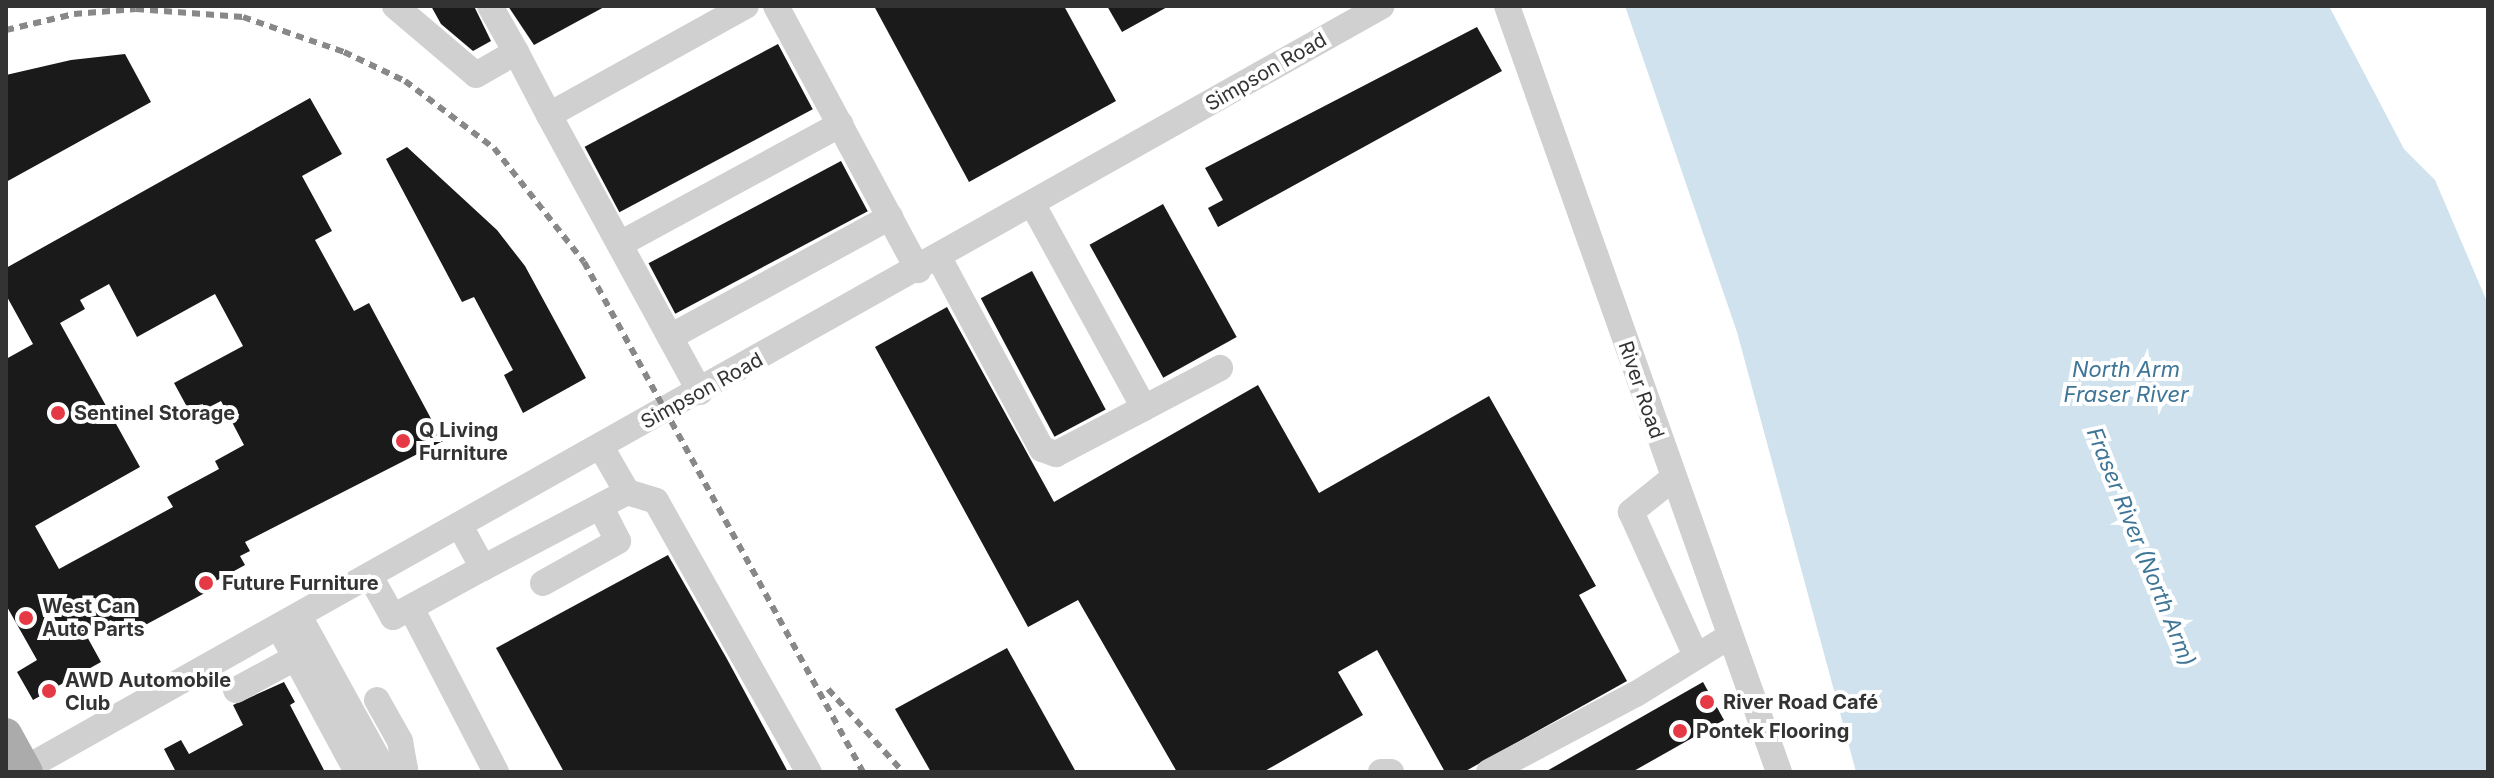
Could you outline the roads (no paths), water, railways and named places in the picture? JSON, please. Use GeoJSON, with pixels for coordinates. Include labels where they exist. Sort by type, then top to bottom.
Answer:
{"type":"FeatureCollection","features":[{"type":"Feature","properties":{"kind":"main road"},"geometry":{"type":"LineString","coordinates":[[6,734],[23,771]]}},
{"type":"Feature","properties":{"kind":"street"},"geometry":{"type":"LineString","coordinates":[[395,6],[476,75],[516,52]]}},
{"type":"Feature","properties":{"kind":"street"},"geometry":{"type":"LineString","coordinates":[[490,6],[700,392]]}},
{"type":"Feature","properties":{"kind":"street"},"geometry":{"type":"LineString","coordinates":[[549,115],[746,6]]}},
{"type":"Feature","properties":{"kind":"street"},"geometry":{"type":"LineString","coordinates":[[776,6],[890,217],[928,264],[1042,449],[1056,454],[1220,368]]}},
{"type":"Feature","properties":{"kind":"street","name":"Simpson Road"},"geometry":{"type":"LineString","coordinates":[[23,771],[1382,6]]}},
{"type":"Feature","properties":{"kind":"street","name":"River Road"},"geometry":{"type":"LineString","coordinates":[[1507,6],[1672,479],[1779,772]]}},
{"type":"Feature","properties":{"kind":"street"},"geometry":{"type":"LineString","coordinates":[[620,244],[841,124]]}},
{"type":"Feature","properties":{"kind":"street"},"geometry":{"type":"LineString","coordinates":[[1033,205],[1144,408]]}},
{"type":"Feature","properties":{"kind":"street"},"geometry":{"type":"LineString","coordinates":[[670,337],[890,217]]}},
{"type":"Feature","properties":{"kind":"street"},"geometry":{"type":"LineString","coordinates":[[601,447],[627,492],[656,501],[809,772]]}},
{"type":"Feature","properties":{"kind":"street"},"geometry":{"type":"LineString","coordinates":[[1672,479],[1631,512],[1696,656]]}},
{"type":"Feature","properties":{"kind":"street"},"geometry":{"type":"LineString","coordinates":[[370,576],[393,617],[627,492]]}},
{"type":"Feature","properties":{"kind":"street"},"geometry":{"type":"LineString","coordinates":[[543,583],[618,541],[600,506]]}},
{"type":"Feature","properties":{"kind":"street"},"geometry":{"type":"LineString","coordinates":[[460,526],[483,568]]}},
{"type":"Feature","properties":{"kind":"street"},"geometry":{"type":"LineString","coordinates":[[411,608],[496,772]]}},
{"type":"Feature","properties":{"kind":"street"},"geometry":{"type":"LineString","coordinates":[[289,622],[295,658],[357,772]]}},
{"type":"Feature","properties":{"kind":"street"},"geometry":{"type":"LineString","coordinates":[[289,622],[385,772]]}},
{"type":"Feature","properties":{"kind":"street"},"geometry":{"type":"LineString","coordinates":[[1489,772],[1730,636]]}},
{"type":"Feature","properties":{"kind":"street"},"geometry":{"type":"LineString","coordinates":[[236,690],[295,658]]}},
{"type":"Feature","properties":{"kind":"street"},"geometry":{"type":"LineString","coordinates":[[377,700],[400,741],[405,769],[399,772]]}},
{"type":"Feature","properties":{"kind":"street"},"geometry":{"type":"LineString","coordinates":[[1381,772],[1391,772]]}},
{"type":"Feature","properties":{"kind":"water","name":"North Arm Fraser River"},"geometry":{"type":"Polygon","coordinates":[[[1625,6],[2329,6],[2404,149],[2435,180],[2488,304],[2488,772],[1856,772],[1737,332],[1625,6]]]}},
{"type":"Feature","properties":{"kind":"railway"},"geometry":{"type":"LineString","coordinates":[[6,30],[74,14],[136,9],[243,17],[344,52],[405,81],[494,148],[584,262],[863,772]]}},
{"type":"Feature","properties":{"kind":"railway"},"geometry":{"type":"LineString","coordinates":[[828,689],[903,772]]}},
{"type":"Feature","properties":{"kind":"place","name":"Sentinel Storage"},"geometry":{"type":"Point","coordinates":[58,413]}},
{"type":"Feature","properties":{"kind":"place","name":"Q Living Furniture"},"geometry":{"type":"Point","coordinates":[403,441]}},
{"type":"Feature","properties":{"kind":"place","name":"Future Furniture"},"geometry":{"type":"Point","coordinates":[206,583]}},
{"type":"Feature","properties":{"kind":"place","name":"West Can Auto Parts"},"geometry":{"type":"Point","coordinates":[26,618]}},
{"type":"Feature","properties":{"kind":"place","name":"AWD Automobile Club"},"geometry":{"type":"Point","coordinates":[49,691]}},
{"type":"Feature","properties":{"kind":"place","name":"River Road Café"},"geometry":{"type":"Point","coordinates":[1707,702]}},
{"type":"Feature","properties":{"kind":"place","name":"Pontek Flooring"},"geometry":{"type":"Point","coordinates":[1680,731]}},
{"type":"Feature","properties":{"kind":"water label","name":"Fraser River (North Arm)"},"geometry":{"type":"Point","coordinates":[2141,547]}}]}
